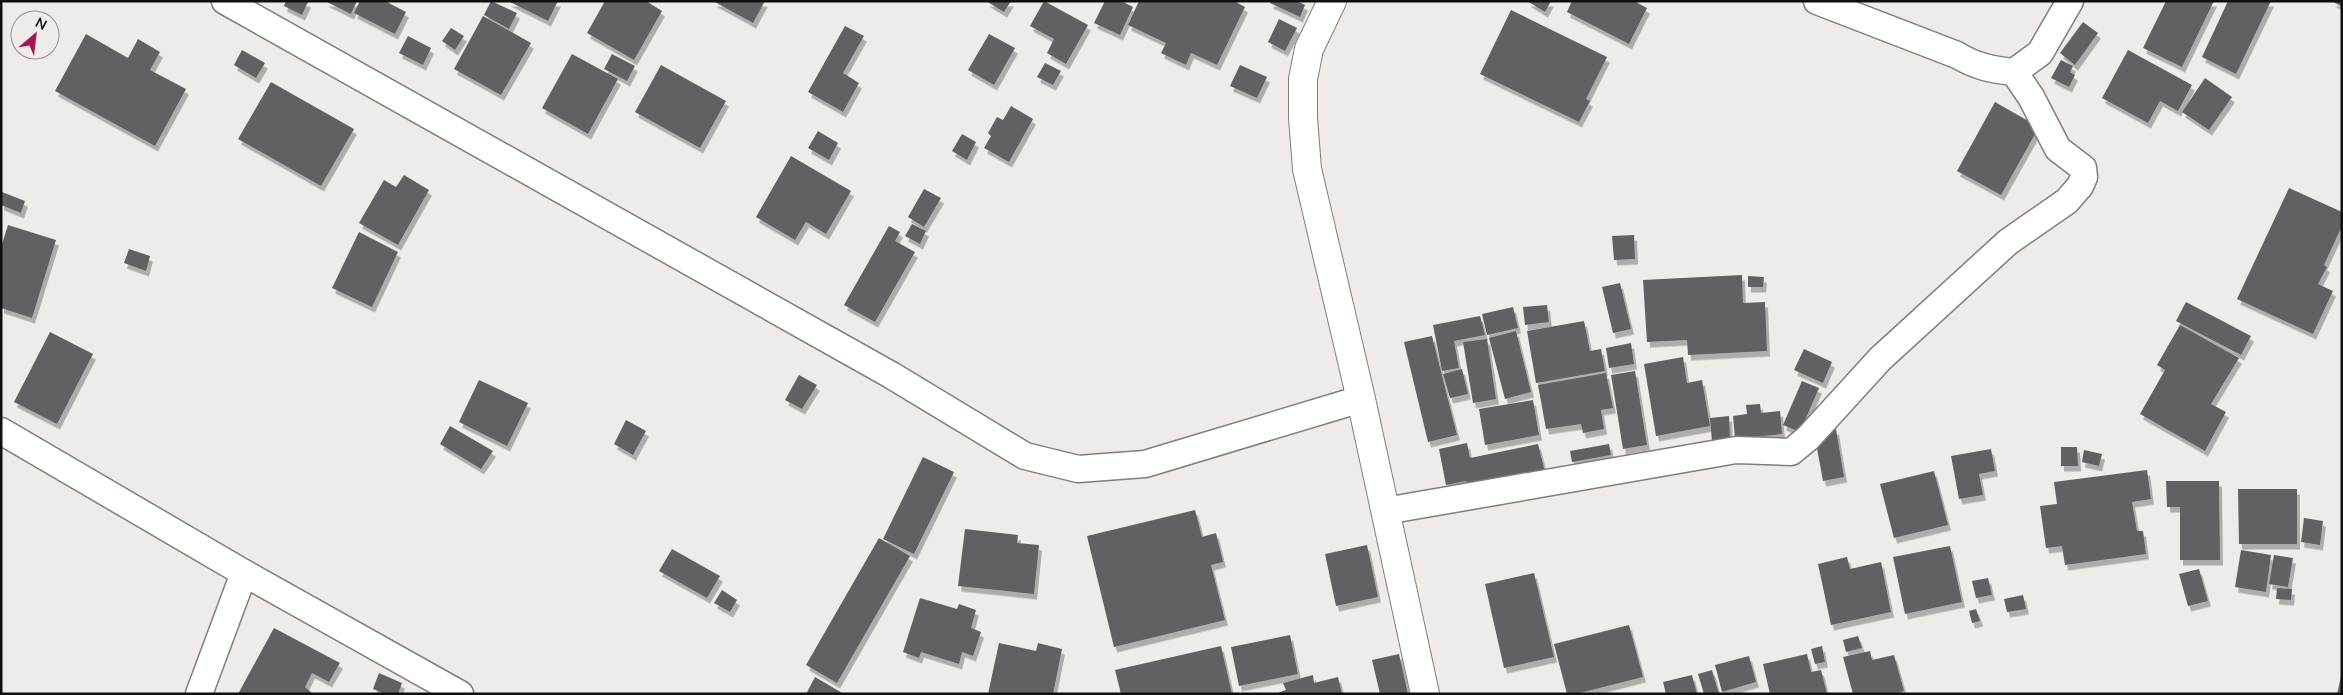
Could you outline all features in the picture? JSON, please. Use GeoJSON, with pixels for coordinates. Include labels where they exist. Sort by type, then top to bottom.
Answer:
{"type":"FeatureCollection","features":[{"type":"Feature","properties":{"kind":"street"},"geometry":{"type":"LineString","coordinates":[[225,1],[891,375],[1025,456],[1078,469],[1145,464],[1362,399]]}},
{"type":"Feature","properties":{"kind":"street"},"geometry":{"type":"LineString","coordinates":[[1332,1],[1309,49],[1303,79],[1307,169],[1362,399],[1426,694]]}},
{"type":"Feature","properties":{"kind":"street"},"geometry":{"type":"LineString","coordinates":[[1817,1],[1957,55],[1972,64],[1992,70],[2014,72],[2040,53],[2070,1]]}},
{"type":"Feature","properties":{"kind":"street"},"geometry":{"type":"LineString","coordinates":[[1385,511],[1736,450],[1791,452],[1808,438],[1880,358],[2008,242],[2067,201],[2080,186],[2084,177],[2083,168],[2058,150],[2030,97],[2014,72]]}},
{"type":"Feature","properties":{"kind":"street"},"geometry":{"type":"LineString","coordinates":[[1,431],[244,573],[460,694]]}},
{"type":"Feature","properties":{"kind":"street"},"geometry":{"type":"LineString","coordinates":[[199,694],[244,573]]}},
{"type":"Feature","properties":{"kind":"building"},"geometry":{"type":"Polygon","coordinates":[[[286,1],[308,2],[302,15],[284,6],[286,1]]]}},
{"type":"Feature","properties":{"kind":"building"},"geometry":{"type":"Polygon","coordinates":[[[325,1],[357,1],[351,14],[325,1]]]}},
{"type":"Feature","properties":{"kind":"building"},"geometry":{"type":"Polygon","coordinates":[[[360,1],[385,1],[406,12],[395,34],[354,13],[360,1]]]}},
{"type":"Feature","properties":{"kind":"building"},"geometry":{"type":"Polygon","coordinates":[[[491,1],[517,13],[509,29],[484,15],[491,1]]]}},
{"type":"Feature","properties":{"kind":"building"},"geometry":{"type":"Polygon","coordinates":[[[508,1],[558,1],[548,21],[508,1]]]}},
{"type":"Feature","properties":{"kind":"building"},"geometry":{"type":"Polygon","coordinates":[[[605,1],[646,1],[662,11],[634,60],[587,33],[605,1]]]}},
{"type":"Feature","properties":{"kind":"building"},"geometry":{"type":"Polygon","coordinates":[[[713,1],[765,1],[753,23],[713,1]]]}},
{"type":"Feature","properties":{"kind":"building"},"geometry":{"type":"Polygon","coordinates":[[[986,1],[1011,1],[1004,12],[986,1]]]}},
{"type":"Feature","properties":{"kind":"building"},"geometry":{"type":"Polygon","coordinates":[[[1044,1],[1088,25],[1066,64],[1047,53],[1054,39],[1030,26],[1044,1]]]}},
{"type":"Feature","properties":{"kind":"building"},"geometry":{"type":"Polygon","coordinates":[[[1105,1],[1121,1],[1133,7],[1120,35],[1094,23],[1105,1]]]}},
{"type":"Feature","properties":{"kind":"building"},"geometry":{"type":"Polygon","coordinates":[[[1139,1],[1234,1],[1245,7],[1217,65],[1191,53],[1186,65],[1161,53],[1166,43],[1128,25],[1139,1]]]}},
{"type":"Feature","properties":{"kind":"building"},"geometry":{"type":"Polygon","coordinates":[[[1271,1],[1296,1],[1305,5],[1300,17],[1270,3],[1271,1]]]}},
{"type":"Feature","properties":{"kind":"building"},"geometry":{"type":"Polygon","coordinates":[[[1527,1],[1551,1],[1545,12],[1527,1]]]}},
{"type":"Feature","properties":{"kind":"building"},"geometry":{"type":"Polygon","coordinates":[[[1572,1],[1634,1],[1647,8],[1629,44],[1567,12],[1572,1]]]}},
{"type":"Feature","properties":{"kind":"building"},"geometry":{"type":"Polygon","coordinates":[[[2166,1],[2214,1],[2182,67],[2143,48],[2166,1]]]}},
{"type":"Feature","properties":{"kind":"building"},"geometry":{"type":"Polygon","coordinates":[[[2228,1],[2271,1],[2236,74],[2202,57],[2228,1]]]}},
{"type":"Feature","properties":{"kind":"building"},"geometry":{"type":"Polygon","coordinates":[[[2332,1],[2342,1],[2342,7],[2332,1]]]}},
{"type":"Feature","properties":{"kind":"building"},"geometry":{"type":"Polygon","coordinates":[[[1511,10],[1607,57],[1586,99],[1590,101],[1579,122],[1480,74],[1511,10]]]}},
{"type":"Feature","properties":{"kind":"building"},"geometry":{"type":"Polygon","coordinates":[[[483,16],[531,43],[501,95],[454,69],[483,16]]]}},
{"type":"Feature","properties":{"kind":"building"},"geometry":{"type":"Polygon","coordinates":[[[1279,19],[1297,28],[1285,51],[1268,42],[1279,19]]]}},
{"type":"Feature","properties":{"kind":"building"},"geometry":{"type":"Polygon","coordinates":[[[2083,22],[2098,33],[2075,65],[2060,53],[2083,22]]]}},
{"type":"Feature","properties":{"kind":"building"},"geometry":{"type":"Polygon","coordinates":[[[845,26],[864,36],[843,73],[859,83],[843,112],[808,92],[845,26]]]}},
{"type":"Feature","properties":{"kind":"building"},"geometry":{"type":"Polygon","coordinates":[[[451,28],[464,36],[455,50],[442,41],[451,28]]]}},
{"type":"Feature","properties":{"kind":"building"},"geometry":{"type":"Polygon","coordinates":[[[86,34],[128,58],[138,39],[160,52],[150,70],[186,89],[155,146],[55,91],[86,34]]]}},
{"type":"Feature","properties":{"kind":"building"},"geometry":{"type":"Polygon","coordinates":[[[989,34],[1015,48],[994,85],[968,70],[989,34]]]}},
{"type":"Feature","properties":{"kind":"building"},"geometry":{"type":"Polygon","coordinates":[[[408,36],[431,48],[423,65],[399,53],[408,36]]]}},
{"type":"Feature","properties":{"kind":"building"},"geometry":{"type":"Polygon","coordinates":[[[242,50],[265,63],[256,78],[234,65],[242,50]]]}},
{"type":"Feature","properties":{"kind":"building"},"geometry":{"type":"Polygon","coordinates":[[[2128,50],[2192,85],[2178,111],[2160,101],[2148,123],[2102,98],[2128,50]]]}},
{"type":"Feature","properties":{"kind":"building"},"geometry":{"type":"Polygon","coordinates":[[[572,54],[618,79],[588,134],[542,108],[572,54]]]}},
{"type":"Feature","properties":{"kind":"building"},"geometry":{"type":"Polygon","coordinates":[[[612,54],[635,66],[627,81],[604,69],[612,54]]]}},
{"type":"Feature","properties":{"kind":"building"},"geometry":{"type":"Polygon","coordinates":[[[2061,60],[2073,66],[2070,72],[2075,75],[2069,87],[2051,78],[2061,60]]]}},
{"type":"Feature","properties":{"kind":"building"},"geometry":{"type":"Polygon","coordinates":[[[1045,63],[1061,71],[1053,85],[1037,77],[1045,63]]]}},
{"type":"Feature","properties":{"kind":"building"},"geometry":{"type":"Polygon","coordinates":[[[661,65],[726,101],[700,148],[635,112],[661,65]]]}},
{"type":"Feature","properties":{"kind":"building"},"geometry":{"type":"Polygon","coordinates":[[[1240,65],[1267,77],[1257,98],[1230,86],[1240,65]]]}},
{"type":"Feature","properties":{"kind":"building"},"geometry":{"type":"Polygon","coordinates":[[[2205,78],[2232,97],[2209,130],[2182,112],[2205,78]]]}},
{"type":"Feature","properties":{"kind":"building"},"geometry":{"type":"Polygon","coordinates":[[[271,82],[354,129],[321,186],[238,139],[271,82]]]}},
{"type":"Feature","properties":{"kind":"building"},"geometry":{"type":"Polygon","coordinates":[[[1995,102],[2039,127],[2001,195],[1957,171],[1995,102]]]}},
{"type":"Feature","properties":{"kind":"building"},"geometry":{"type":"Polygon","coordinates":[[[1011,106],[1033,119],[1009,162],[984,148],[991,136],[988,133],[997,117],[1003,120],[1011,106]]]}},
{"type":"Feature","properties":{"kind":"building"},"geometry":{"type":"Polygon","coordinates":[[[818,131],[838,143],[829,160],[808,148],[818,131]]]}},
{"type":"Feature","properties":{"kind":"building"},"geometry":{"type":"Polygon","coordinates":[[[962,134],[976,142],[967,160],[952,151],[962,134]]]}},
{"type":"Feature","properties":{"kind":"building"},"geometry":{"type":"Polygon","coordinates":[[[791,156],[851,191],[826,234],[806,222],[795,240],[756,217],[791,156]]]}},
{"type":"Feature","properties":{"kind":"building"},"geometry":{"type":"Polygon","coordinates":[[[404,175],[429,190],[398,245],[359,223],[384,180],[396,187],[404,175]]]}},
{"type":"Feature","properties":{"kind":"building"},"geometry":{"type":"Polygon","coordinates":[[[2289,188],[2342,212],[2342,226],[2324,265],[2327,267],[2318,284],[2333,291],[2313,334],[2237,299],[2289,188]]]}},
{"type":"Feature","properties":{"kind":"building"},"geometry":{"type":"Polygon","coordinates":[[[924,189],[941,198],[924,227],[908,217],[924,189]]]}},
{"type":"Feature","properties":{"kind":"building"},"geometry":{"type":"Polygon","coordinates":[[[2,192],[25,201],[21,213],[1,205],[2,192]]]}},
{"type":"Feature","properties":{"kind":"building"},"geometry":{"type":"Polygon","coordinates":[[[912,224],[926,231],[920,244],[905,236],[912,224]]]}},
{"type":"Feature","properties":{"kind":"building"},"geometry":{"type":"Polygon","coordinates":[[[8,225],[56,240],[32,318],[1,308],[1,247],[8,225]]]}},
{"type":"Feature","properties":{"kind":"building"},"geometry":{"type":"Polygon","coordinates":[[[889,226],[900,232],[895,241],[915,252],[875,322],[844,305],[889,226]]]}},
{"type":"Feature","properties":{"kind":"building"},"geometry":{"type":"Polygon","coordinates":[[[359,232],[398,252],[372,307],[332,288],[359,232]]]}},
{"type":"Feature","properties":{"kind":"building"},"geometry":{"type":"Polygon","coordinates":[[[1634,235],[1635,259],[1614,260],[1612,236],[1634,235]]]}},
{"type":"Feature","properties":{"kind":"building"},"geometry":{"type":"Polygon","coordinates":[[[129,249],[150,256],[146,271],[124,263],[129,249]]]}},
{"type":"Feature","properties":{"kind":"building"},"geometry":{"type":"Polygon","coordinates":[[[1742,275],[1743,303],[1765,302],[1767,351],[1688,355],[1687,340],[1647,342],[1643,280],[1742,275]]]}},
{"type":"Feature","properties":{"kind":"building"},"geometry":{"type":"Polygon","coordinates":[[[1748,276],[1764,277],[1763,287],[1748,287],[1748,276]]]}},
{"type":"Feature","properties":{"kind":"building"},"geometry":{"type":"Polygon","coordinates":[[[1620,283],[1631,329],[1613,333],[1602,287],[1620,283]]]}},
{"type":"Feature","properties":{"kind":"building"},"geometry":{"type":"Polygon","coordinates":[[[2186,302],[2251,336],[2241,355],[2176,321],[2186,302]]]}},
{"type":"Feature","properties":{"kind":"building"},"geometry":{"type":"Polygon","coordinates":[[[1547,305],[1549,322],[1525,325],[1523,307],[1547,305]]]}},
{"type":"Feature","properties":{"kind":"building"},"geometry":{"type":"Polygon","coordinates":[[[1513,307],[1518,328],[1487,335],[1482,314],[1513,307]]]}},
{"type":"Feature","properties":{"kind":"building"},"geometry":{"type":"Polygon","coordinates":[[[1480,316],[1485,335],[1454,341],[1459,368],[1442,371],[1433,325],[1480,316]]]}},
{"type":"Feature","properties":{"kind":"building"},"geometry":{"type":"Polygon","coordinates":[[[1584,321],[1590,351],[1601,349],[1605,371],[1536,383],[1527,331],[1584,321]]]}},
{"type":"Feature","properties":{"kind":"building"},"geometry":{"type":"Polygon","coordinates":[[[2180,325],[2239,358],[2211,404],[2226,412],[2205,451],[2140,414],[2165,370],[2157,365],[2180,325]]]}},
{"type":"Feature","properties":{"kind":"building"},"geometry":{"type":"Polygon","coordinates":[[[1516,331],[1531,392],[1505,399],[1489,338],[1516,331]]]}},
{"type":"Feature","properties":{"kind":"building"},"geometry":{"type":"Polygon","coordinates":[[[50,332],[93,354],[57,424],[14,402],[50,332]]]}},
{"type":"Feature","properties":{"kind":"building"},"geometry":{"type":"Polygon","coordinates":[[[1432,336],[1457,435],[1428,442],[1404,342],[1432,336]]]}},
{"type":"Feature","properties":{"kind":"building"},"geometry":{"type":"Polygon","coordinates":[[[1487,339],[1496,399],[1473,403],[1463,342],[1487,339]]]}},
{"type":"Feature","properties":{"kind":"building"},"geometry":{"type":"Polygon","coordinates":[[[1631,343],[1634,364],[1609,368],[1606,348],[1631,343]]]}},
{"type":"Feature","properties":{"kind":"building"},"geometry":{"type":"Polygon","coordinates":[[[1804,349],[1832,362],[1823,383],[1794,370],[1804,349]]]}},
{"type":"Feature","properties":{"kind":"building"},"geometry":{"type":"Polygon","coordinates":[[[1683,357],[1687,383],[1702,380],[1710,426],[1656,436],[1644,364],[1683,357]]]}},
{"type":"Feature","properties":{"kind":"building"},"geometry":{"type":"Polygon","coordinates":[[[1462,369],[1468,394],[1450,398],[1443,374],[1462,369]]]}},
{"type":"Feature","properties":{"kind":"building"},"geometry":{"type":"Polygon","coordinates":[[[1635,371],[1647,445],[1623,449],[1611,375],[1635,371]]]}},
{"type":"Feature","properties":{"kind":"building"},"geometry":{"type":"Polygon","coordinates":[[[1606,373],[1613,408],[1601,410],[1604,429],[1583,433],[1581,424],[1546,429],[1538,385],[1606,373]]]}},
{"type":"Feature","properties":{"kind":"building"},"geometry":{"type":"Polygon","coordinates":[[[799,375],[817,385],[802,409],[785,400],[799,375]]]}},
{"type":"Feature","properties":{"kind":"building"},"geometry":{"type":"Polygon","coordinates":[[[479,380],[528,403],[507,446],[459,422],[479,380]]]}},
{"type":"Feature","properties":{"kind":"building"},"geometry":{"type":"Polygon","coordinates":[[[1802,381],[1819,388],[1800,432],[1783,425],[1802,381]]]}},
{"type":"Feature","properties":{"kind":"building"},"geometry":{"type":"Polygon","coordinates":[[[1533,400],[1539,435],[1485,445],[1479,409],[1533,400]]]}},
{"type":"Feature","properties":{"kind":"building"},"geometry":{"type":"Polygon","coordinates":[[[1760,404],[1761,413],[1780,411],[1782,434],[1735,439],[1733,416],[1747,414],[1746,405],[1760,404]]]}},
{"type":"Feature","properties":{"kind":"building"},"geometry":{"type":"Polygon","coordinates":[[[1729,416],[1730,440],[1712,442],[1710,418],[1729,416]]]}},
{"type":"Feature","properties":{"kind":"building"},"geometry":{"type":"Polygon","coordinates":[[[626,420],[646,431],[633,455],[614,444],[626,420]]]}},
{"type":"Feature","properties":{"kind":"building"},"geometry":{"type":"Polygon","coordinates":[[[450,426],[493,451],[481,469],[440,444],[450,426]]]}},
{"type":"Feature","properties":{"kind":"building"},"geometry":{"type":"Polygon","coordinates":[[[1836,429],[1844,477],[1823,481],[1814,432],[1836,429]]]}},
{"type":"Feature","properties":{"kind":"building"},"geometry":{"type":"Polygon","coordinates":[[[1467,443],[1470,458],[1538,444],[1545,472],[1468,488],[1466,481],[1446,485],[1439,449],[1467,443]]]}},
{"type":"Feature","properties":{"kind":"building"},"geometry":{"type":"Polygon","coordinates":[[[1609,444],[1611,455],[1572,462],[1570,451],[1609,444]]]}},
{"type":"Feature","properties":{"kind":"building"},"geometry":{"type":"Polygon","coordinates":[[[2061,447],[2077,447],[2078,466],[2061,466],[2061,447]]]}},
{"type":"Feature","properties":{"kind":"building"},"geometry":{"type":"Polygon","coordinates":[[[1991,449],[1995,471],[1979,474],[1983,495],[1959,499],[1951,456],[1991,449]]]}},
{"type":"Feature","properties":{"kind":"building"},"geometry":{"type":"Polygon","coordinates":[[[2084,450],[2102,454],[2099,466],[2082,462],[2084,450]]]}},
{"type":"Feature","properties":{"kind":"building"},"geometry":{"type":"Polygon","coordinates":[[[923,457],[954,472],[914,554],[883,539],[923,457]]]}},
{"type":"Feature","properties":{"kind":"building"},"geometry":{"type":"Polygon","coordinates":[[[2147,470],[2151,499],[2132,502],[2137,531],[2143,531],[2146,554],[2065,565],[2062,546],[2046,548],[2040,506],[2057,504],[2054,482],[2147,470]]]}},
{"type":"Feature","properties":{"kind":"building"},"geometry":{"type":"Polygon","coordinates":[[[1934,471],[1948,525],[1894,538],[1880,484],[1934,471]]]}},
{"type":"Feature","properties":{"kind":"building"},"geometry":{"type":"Polygon","coordinates":[[[2166,481],[2219,481],[2220,560],[2180,560],[2180,507],[2167,507],[2166,481]]]}},
{"type":"Feature","properties":{"kind":"building"},"geometry":{"type":"Polygon","coordinates":[[[2238,489],[2297,489],[2297,544],[2239,544],[2238,489]]]}},
{"type":"Feature","properties":{"kind":"building"},"geometry":{"type":"Polygon","coordinates":[[[1195,510],[1202,537],[1216,533],[1223,562],[1211,565],[1225,620],[1114,647],[1087,536],[1195,510]]]}},
{"type":"Feature","properties":{"kind":"building"},"geometry":{"type":"Polygon","coordinates":[[[2304,518],[2323,521],[2320,545],[2301,542],[2304,518]]]}},
{"type":"Feature","properties":{"kind":"building"},"geometry":{"type":"Polygon","coordinates":[[[965,529],[1018,535],[1017,543],[1039,545],[1034,594],[958,586],[965,529]]]}},
{"type":"Feature","properties":{"kind":"building"},"geometry":{"type":"Polygon","coordinates":[[[879,538],[910,556],[837,683],[806,665],[879,538]]]}},
{"type":"Feature","properties":{"kind":"building"},"geometry":{"type":"Polygon","coordinates":[[[1367,545],[1378,597],[1336,606],[1325,554],[1367,545]]]}},
{"type":"Feature","properties":{"kind":"building"},"geometry":{"type":"Polygon","coordinates":[[[1950,546],[1962,602],[1905,614],[1893,557],[1950,546]]]}},
{"type":"Feature","properties":{"kind":"building"},"geometry":{"type":"Polygon","coordinates":[[[672,549],[720,576],[707,598],[659,571],[672,549]]]}},
{"type":"Feature","properties":{"kind":"building"},"geometry":{"type":"Polygon","coordinates":[[[2241,550],[2271,555],[2266,592],[2235,587],[2241,550]]]}},
{"type":"Feature","properties":{"kind":"building"},"geometry":{"type":"Polygon","coordinates":[[[2274,555],[2293,558],[2288,587],[2269,584],[2274,555]]]}},
{"type":"Feature","properties":{"kind":"building"},"geometry":{"type":"Polygon","coordinates":[[[1847,557],[1850,569],[1881,562],[1891,612],[1831,625],[1818,564],[1847,557]]]}},
{"type":"Feature","properties":{"kind":"building"},"geometry":{"type":"Polygon","coordinates":[[[2199,569],[2208,601],[2188,606],[2179,574],[2199,569]]]}},
{"type":"Feature","properties":{"kind":"building"},"geometry":{"type":"Polygon","coordinates":[[[1534,573],[1554,657],[1504,668],[1485,584],[1534,573]]]}},
{"type":"Feature","properties":{"kind":"building"},"geometry":{"type":"Polygon","coordinates":[[[1988,578],[1992,595],[1976,598],[1972,581],[1988,578]]]}},
{"type":"Feature","properties":{"kind":"building"},"geometry":{"type":"Polygon","coordinates":[[[2277,588],[2292,589],[2291,600],[2276,599],[2277,588]]]}},
{"type":"Feature","properties":{"kind":"building"},"geometry":{"type":"Polygon","coordinates":[[[722,590],[737,600],[730,612],[714,603],[722,590]]]}},
{"type":"Feature","properties":{"kind":"building"},"geometry":{"type":"Polygon","coordinates":[[[2023,595],[2026,609],[2007,612],[2004,599],[2023,595]]]}},
{"type":"Feature","properties":{"kind":"building"},"geometry":{"type":"Polygon","coordinates":[[[920,598],[957,609],[959,604],[976,610],[971,628],[981,632],[973,656],[962,652],[959,664],[921,652],[919,658],[903,652],[920,598]]]}},
{"type":"Feature","properties":{"kind":"building"},"geometry":{"type":"Polygon","coordinates":[[[1976,609],[1980,621],[1972,623],[1969,611],[1976,609]]]}},
{"type":"Feature","properties":{"kind":"building"},"geometry":{"type":"Polygon","coordinates":[[[1629,625],[1643,677],[1576,694],[1567,694],[1554,644],[1629,625]]]}},
{"type":"Feature","properties":{"kind":"building"},"geometry":{"type":"Polygon","coordinates":[[[274,628],[340,663],[329,682],[312,673],[305,687],[313,694],[238,694],[274,628]]]}},
{"type":"Feature","properties":{"kind":"building"},"geometry":{"type":"Polygon","coordinates":[[[1290,635],[1298,674],[1239,686],[1231,647],[1290,635]]]}},
{"type":"Feature","properties":{"kind":"building"},"geometry":{"type":"Polygon","coordinates":[[[1858,636],[1862,648],[1846,652],[1843,640],[1858,636]]]}},
{"type":"Feature","properties":{"kind":"building"},"geometry":{"type":"Polygon","coordinates":[[[999,643],[1036,651],[1038,643],[1062,649],[1053,694],[988,694],[999,643]]]}},
{"type":"Feature","properties":{"kind":"building"},"geometry":{"type":"Polygon","coordinates":[[[1221,646],[1232,694],[1121,694],[1115,670],[1221,646]]]}},
{"type":"Feature","properties":{"kind":"building"},"geometry":{"type":"Polygon","coordinates":[[[1822,646],[1825,662],[1815,664],[1811,649],[1822,646]]]}},
{"type":"Feature","properties":{"kind":"building"},"geometry":{"type":"Polygon","coordinates":[[[1870,651],[1872,660],[1894,655],[1904,691],[1895,694],[1853,694],[1843,657],[1870,651]]]}},
{"type":"Feature","properties":{"kind":"building"},"geometry":{"type":"Polygon","coordinates":[[[1399,654],[1408,694],[1380,694],[1372,660],[1399,654]]]}},
{"type":"Feature","properties":{"kind":"building"},"geometry":{"type":"Polygon","coordinates":[[[1807,654],[1811,672],[1821,670],[1827,694],[1770,694],[1763,664],[1807,654]]]}},
{"type":"Feature","properties":{"kind":"building"},"geometry":{"type":"Polygon","coordinates":[[[1749,656],[1756,682],[1722,692],[1715,665],[1749,656]]]}},
{"type":"Feature","properties":{"kind":"building"},"geometry":{"type":"Polygon","coordinates":[[[1712,670],[1719,694],[1704,694],[1698,674],[1712,670]]]}},
{"type":"Feature","properties":{"kind":"building"},"geometry":{"type":"Polygon","coordinates":[[[379,673],[402,683],[398,694],[385,694],[373,689],[379,673]]]}},
{"type":"Feature","properties":{"kind":"building"},"geometry":{"type":"Polygon","coordinates":[[[1313,675],[1314,683],[1338,677],[1342,694],[1275,694],[1286,690],[1283,683],[1313,675]]]}},
{"type":"Feature","properties":{"kind":"building"},"geometry":{"type":"Polygon","coordinates":[[[1692,675],[1697,694],[1666,694],[1663,682],[1692,675]]]}},
{"type":"Feature","properties":{"kind":"building"},"geometry":{"type":"Polygon","coordinates":[[[815,677],[844,694],[806,694],[815,677]]]}},
{"type":"Feature","properties":{"kind":"building"},"geometry":{"type":"Polygon","coordinates":[[[2341,677],[2342,694],[2337,694],[2341,677]]]}}]}
